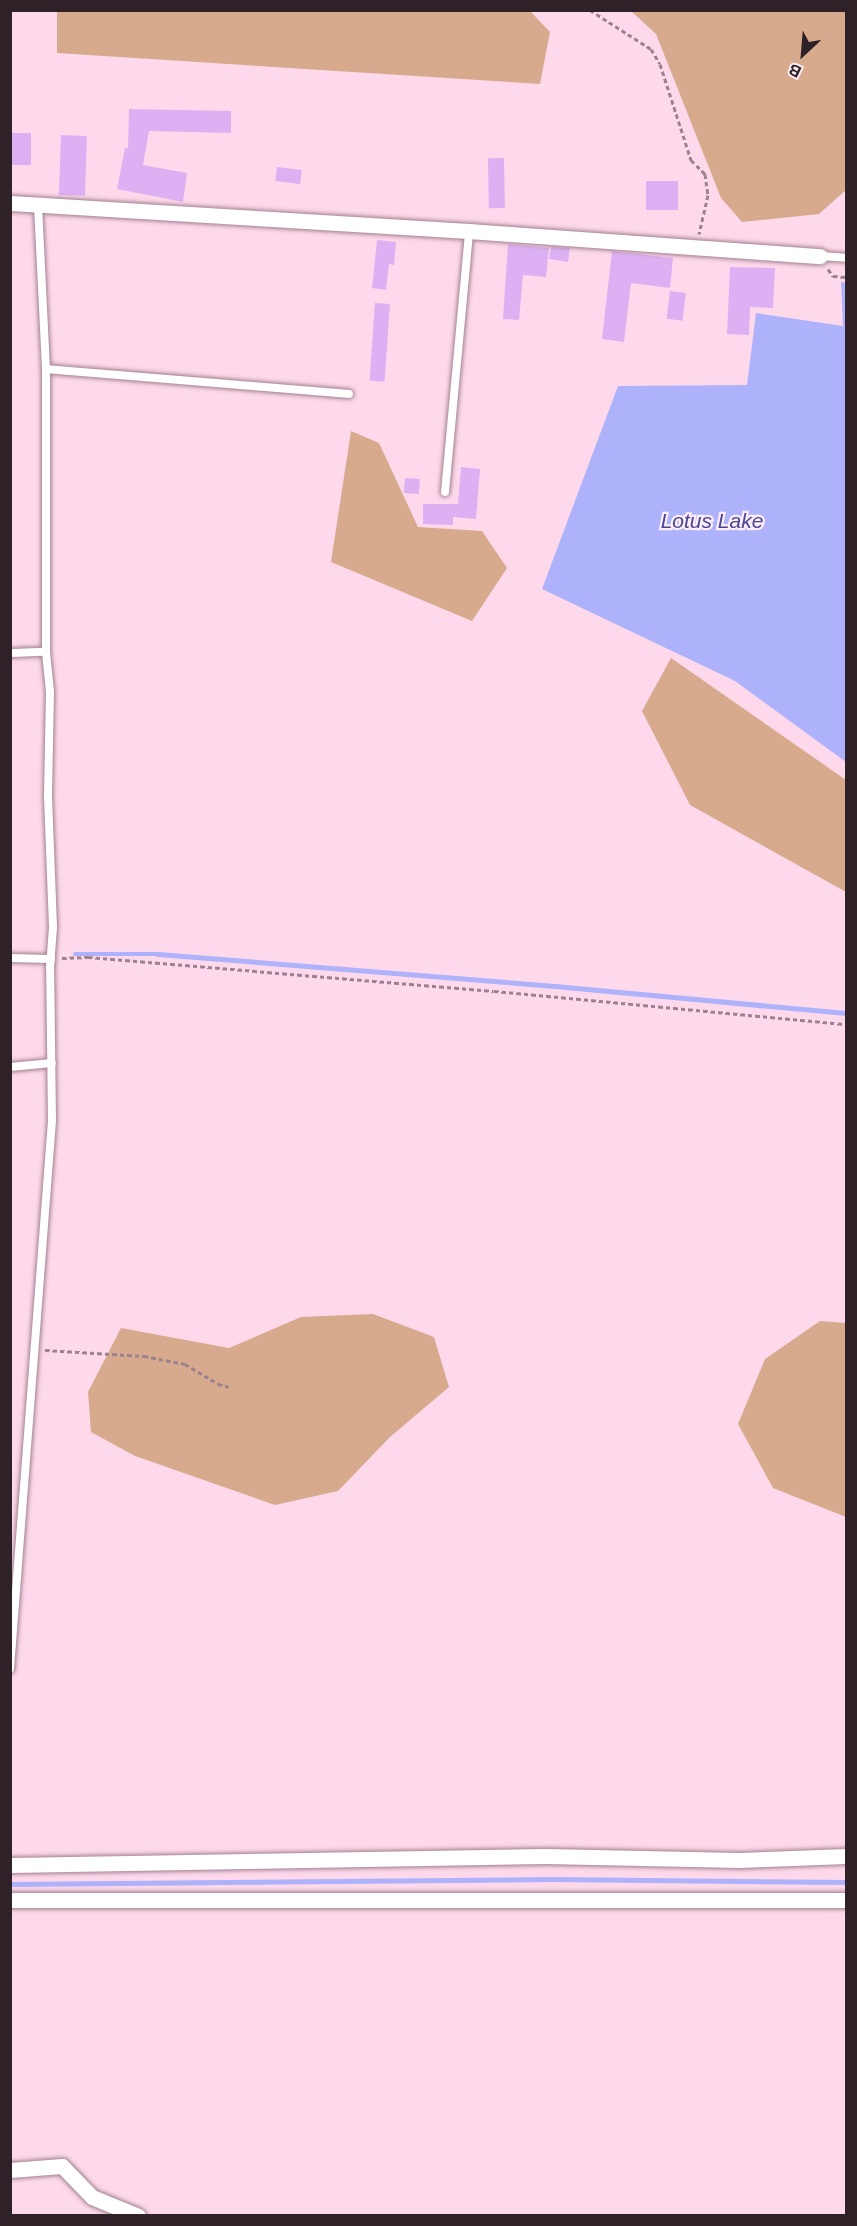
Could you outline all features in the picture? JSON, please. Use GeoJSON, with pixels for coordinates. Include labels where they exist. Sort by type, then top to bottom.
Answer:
{"type":"FeatureCollection","features":[{"type":"Feature","properties":{"kind":"street"},"geometry":{"type":"LineString","coordinates":[[10,203],[469,231],[820,256]]}},
{"type":"Feature","properties":{"kind":"street"},"geometry":{"type":"LineString","coordinates":[[10,1865],[546,1856],[739,1860],[846,1856]]}},
{"type":"Feature","properties":{"kind":"street"},"geometry":{"type":"LineString","coordinates":[[10,1900],[846,1900]]}},
{"type":"Feature","properties":{"kind":"street"},"geometry":{"type":"LineString","coordinates":[[10,2169],[62,2166],[92,2197],[138,2216]]}},
{"type":"Feature","properties":{"kind":"lane"},"geometry":{"type":"LineString","coordinates":[[10,1669],[37,1349],[52,1121],[51,959],[53,927],[48,795],[51,692],[46,652],[46,369],[38,204]]}},
{"type":"Feature","properties":{"kind":"lane"},"geometry":{"type":"LineString","coordinates":[[445,492],[469,231]]}},
{"type":"Feature","properties":{"kind":"lane"},"geometry":{"type":"LineString","coordinates":[[820,256],[846,258]]}},
{"type":"Feature","properties":{"kind":"lane"},"geometry":{"type":"LineString","coordinates":[[46,369],[349,394]]}},
{"type":"Feature","properties":{"kind":"lane"},"geometry":{"type":"LineString","coordinates":[[10,653],[46,652]]}},
{"type":"Feature","properties":{"kind":"lane"},"geometry":{"type":"LineString","coordinates":[[10,958],[51,959]]}},
{"type":"Feature","properties":{"kind":"lane"},"geometry":{"type":"LineString","coordinates":[[10,1067],[52,1063]]}},
{"type":"Feature","properties":{"kind":"path"},"geometry":{"type":"LineString","coordinates":[[591,10],[651,49],[660,64],[691,160],[705,174],[708,195],[696,247]]}},
{"type":"Feature","properties":{"kind":"path"},"geometry":{"type":"LineString","coordinates":[[51,959],[88,957],[494,991],[846,1024]]}},
{"type":"Feature","properties":{"kind":"path"},"geometry":{"type":"LineString","coordinates":[[37,1349],[144,1356],[185,1364],[219,1384],[229,1387]]}},
{"type":"Feature","properties":{"kind":"shaded area"},"geometry":{"type":"Polygon","coordinates":[[[529,10],[550,32],[540,84],[57,53],[57,11],[529,10]]]}},
{"type":"Feature","properties":{"kind":"shaded area"},"geometry":{"type":"Polygon","coordinates":[[[631,11],[846,11],[846,190],[819,214],[742,222],[721,198],[656,34],[631,11]]]}},
{"type":"Feature","properties":{"kind":"shaded area"},"geometry":{"type":"Polygon","coordinates":[[[351,431],[379,443],[418,527],[482,531],[507,568],[472,621],[331,562],[351,431]]]}},
{"type":"Feature","properties":{"kind":"shaded area"},"geometry":{"type":"Polygon","coordinates":[[[671,658],[846,780],[846,892],[690,805],[642,711],[671,658]]]}},
{"type":"Feature","properties":{"kind":"shaded area"},"geometry":{"type":"Polygon","coordinates":[[[373,1314],[434,1337],[449,1387],[390,1437],[338,1491],[275,1505],[135,1456],[91,1432],[88,1392],[121,1328],[229,1348],[301,1317],[373,1314]]]}},
{"type":"Feature","properties":{"kind":"shaded area"},"geometry":{"type":"Polygon","coordinates":[[[820,1321],[846,1323],[846,1517],[773,1488],[738,1424],[765,1359],[820,1321]]]}},
{"type":"Feature","properties":{"kind":"water","name":"Lotus Lake"},"geometry":{"type":"Polygon","coordinates":[[[841,282],[846,283],[846,762],[735,681],[542,589],[618,386],[747,385],[756,313],[843,326],[841,282]]]}},
{"type":"Feature","properties":{"kind":"building"},"geometry":{"type":"Polygon","coordinates":[[[129,109],[231,111],[231,133],[149,131],[143,165],[187,173],[183,202],[117,189],[125,148],[128,148],[129,109]]]}},
{"type":"Feature","properties":{"kind":"building"},"geometry":{"type":"Polygon","coordinates":[[[10,133],[31,133],[31,165],[10,165],[10,133]]]}},
{"type":"Feature","properties":{"kind":"building"},"geometry":{"type":"Polygon","coordinates":[[[61,135],[87,136],[85,196],[59,195],[61,135]]]}},
{"type":"Feature","properties":{"kind":"building"},"geometry":{"type":"Polygon","coordinates":[[[488,158],[504,158],[505,208],[489,208],[488,158]]]}},
{"type":"Feature","properties":{"kind":"building"},"geometry":{"type":"Polygon","coordinates":[[[277,167],[302,170],[300,184],[275,181],[277,167]]]}},
{"type":"Feature","properties":{"kind":"building"},"geometry":{"type":"Polygon","coordinates":[[[646,181],[678,181],[678,210],[646,210],[646,181]]]}},
{"type":"Feature","properties":{"kind":"building"},"geometry":{"type":"Polygon","coordinates":[[[377,240],[396,242],[394,265],[389,264],[386,290],[372,288],[377,240]]]}},
{"type":"Feature","properties":{"kind":"building"},"geometry":{"type":"Polygon","coordinates":[[[508,244],[549,248],[546,277],[523,275],[519,320],[503,319],[508,244]]]}},
{"type":"Feature","properties":{"kind":"building"},"geometry":{"type":"Polygon","coordinates":[[[551,247],[570,248],[568,262],[549,259],[551,247]]]}},
{"type":"Feature","properties":{"kind":"building"},"geometry":{"type":"Polygon","coordinates":[[[612,251],[673,258],[670,288],[631,283],[624,342],[602,339],[612,251]]]}},
{"type":"Feature","properties":{"kind":"building"},"geometry":{"type":"Polygon","coordinates":[[[730,267],[775,268],[773,308],[750,307],[749,335],[727,334],[730,267]]]}},
{"type":"Feature","properties":{"kind":"building"},"geometry":{"type":"Polygon","coordinates":[[[670,291],[686,293],[682,321],[667,319],[670,291]]]}},
{"type":"Feature","properties":{"kind":"building"},"geometry":{"type":"Polygon","coordinates":[[[375,303],[390,304],[385,382],[370,381],[375,303]]]}},
{"type":"Feature","properties":{"kind":"building"},"geometry":{"type":"Polygon","coordinates":[[[461,467],[480,469],[476,519],[453,517],[453,525],[423,524],[423,504],[458,504],[461,467]]]}},
{"type":"Feature","properties":{"kind":"building"},"geometry":{"type":"Polygon","coordinates":[[[405,478],[420,479],[419,494],[404,493],[405,478]]]}},
{"type":"Feature","properties":{"kind":"waterway"},"geometry":{"type":"LineString","coordinates":[[75,954],[158,954],[555,986],[846,1013]]}},
{"type":"Feature","properties":{"kind":"waterway"},"geometry":{"type":"LineString","coordinates":[[10,1884],[552,1879],[846,1882]]}}]}
